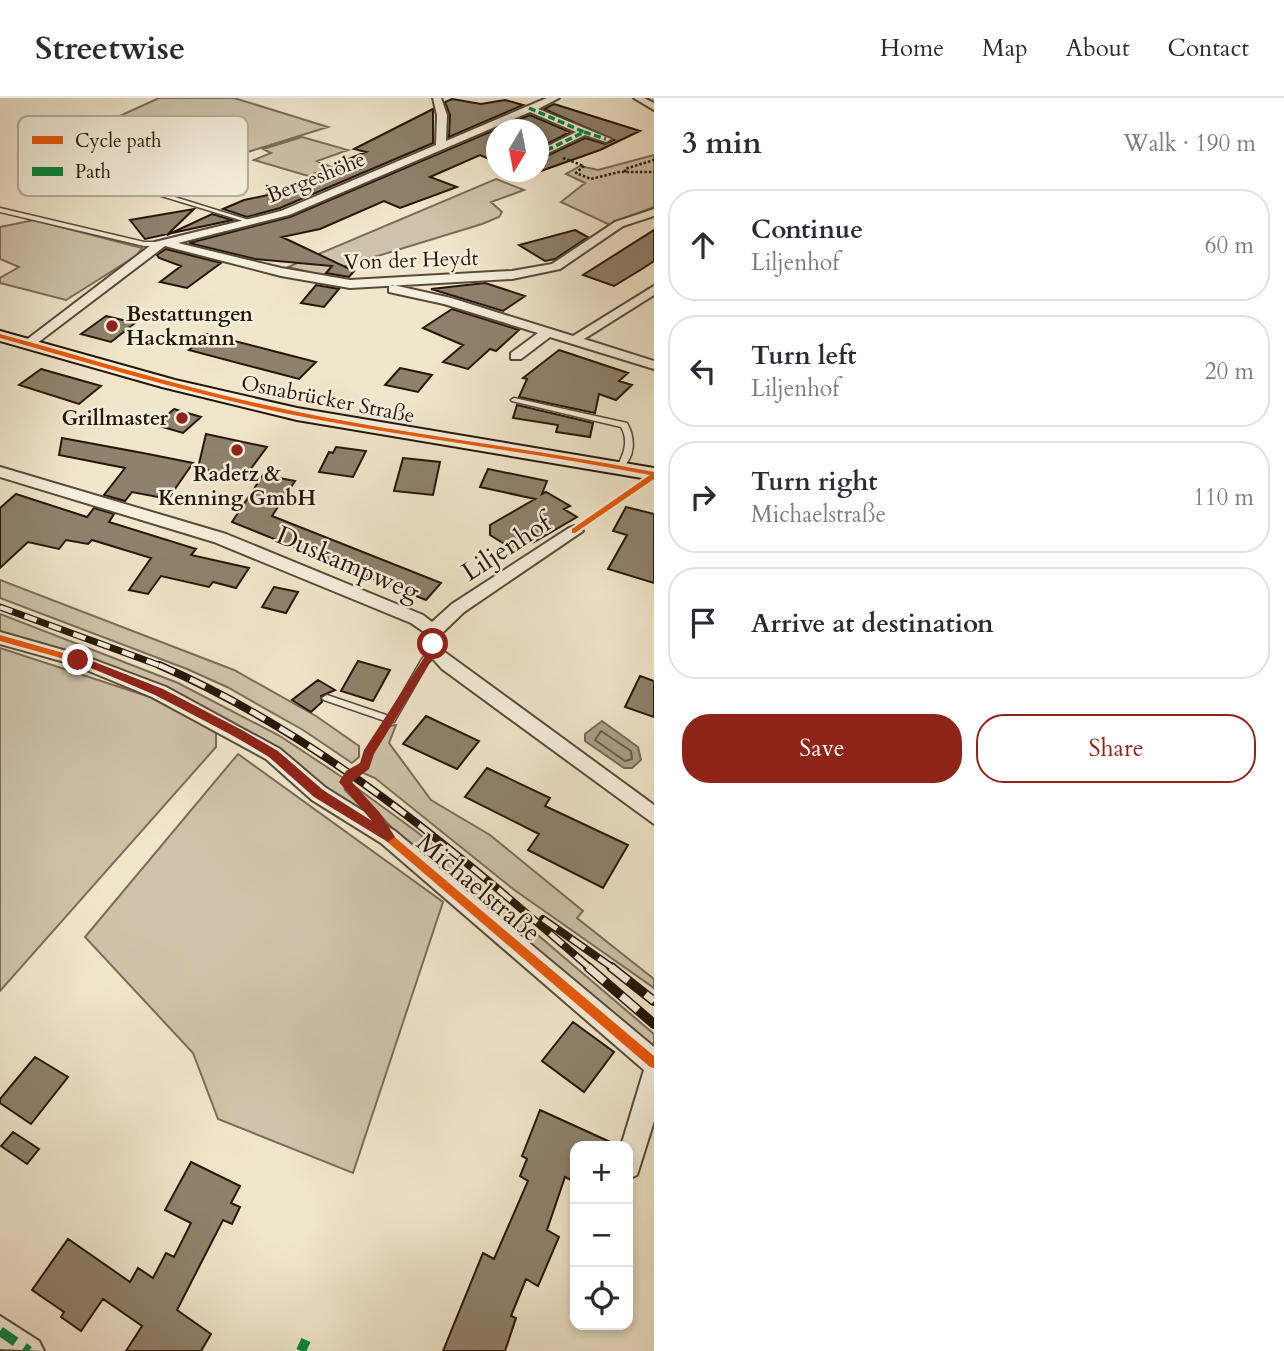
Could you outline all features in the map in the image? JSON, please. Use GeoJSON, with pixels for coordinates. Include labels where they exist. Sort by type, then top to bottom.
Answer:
{"type":"FeatureCollection","features":[{"type":"Feature","properties":{"kind":"main road"},"geometry":{"type":"LineString","coordinates":[[2,355],[14,340]]}},
{"type":"Feature","properties":{"kind":"main road","name":"Osnabrücker Straße"},"geometry":{"type":"LineString","coordinates":[[14,340],[328,420],[654,474]]}},
{"type":"Feature","properties":{"kind":"street"},"geometry":{"type":"LineString","coordinates":[[437,98],[442,116],[441,145]]}},
{"type":"Feature","properties":{"kind":"street","name":"Bergeshöhe"},"geometry":{"type":"LineString","coordinates":[[14,340],[159,244],[285,214],[555,98]]}},
{"type":"Feature","properties":{"kind":"street"},"geometry":{"type":"LineString","coordinates":[[638,98],[654,107]]}},
{"type":"Feature","properties":{"kind":"street"},"geometry":{"type":"LineString","coordinates":[[529,108],[606,139]]}},
{"type":"Feature","properties":{"kind":"street"},"geometry":{"type":"LineString","coordinates":[[549,149],[584,132]]}},
{"type":"Feature","properties":{"kind":"street","name":"Von der Heydt"},"geometry":{"type":"LineString","coordinates":[[159,244],[177,244],[318,280],[363,284],[547,270],[564,263],[619,224],[654,212]]}},
{"type":"Feature","properties":{"kind":"street"},"geometry":{"type":"LineString","coordinates":[[363,284],[447,301],[654,365]]}},
{"type":"Feature","properties":{"kind":"street"},"geometry":{"type":"LineString","coordinates":[[573,341],[654,290]]}},
{"type":"Feature","properties":{"kind":"street"},"geometry":{"type":"LineString","coordinates":[[516,356],[547,333]]}},
{"type":"Feature","properties":{"kind":"street","name":"Duskampweg"},"geometry":{"type":"LineString","coordinates":[[0,472],[220,538],[417,619],[448,665],[654,816]]}},
{"type":"Feature","properties":{"kind":"street","name":"Liljenhof"},"geometry":{"type":"LineString","coordinates":[[434,642],[458,608],[575,531]]}},
{"type":"Feature","properties":{"kind":"street","name":"Michaelstraße"},"geometry":{"type":"LineString","coordinates":[[0,638],[78,660],[159,692],[274,754],[319,794],[388,837],[654,1063]]}},
{"type":"Feature","properties":{"kind":"street"},"geometry":{"type":"LineString","coordinates":[[633,1149],[654,1077]]}},
{"type":"Feature","properties":{"kind":"street"},"geometry":{"type":"LineString","coordinates":[[0,1331],[29,1351]]}},
{"type":"Feature","properties":{"kind":"lane"},"geometry":{"type":"LineString","coordinates":[[167,196],[252,222]]}},
{"type":"Feature","properties":{"kind":"lane"},"geometry":{"type":"LineString","coordinates":[[0,210],[144,244],[159,244]]}},
{"type":"Feature","properties":{"kind":"lane"},"geometry":{"type":"LineString","coordinates":[[514,400],[624,425],[631,434],[631,444],[621,467]]}},
{"type":"Feature","properties":{"kind":"lane","name":"Liljenhof"},"geometry":{"type":"LineString","coordinates":[[391,720],[434,642]]}},
{"type":"Feature","properties":{"kind":"lane"},"geometry":{"type":"LineString","coordinates":[[327,698],[391,720]]}},
{"type":"Feature","properties":{"kind":"path"},"geometry":{"type":"LineString","coordinates":[[549,153],[584,166],[576,173],[591,179],[625,172],[654,172]]}},
{"type":"Feature","properties":{"kind":"path"},"geometry":{"type":"LineString","coordinates":[[625,172],[625,169],[654,160]]}},
{"type":"Feature","properties":{"kind":"path"},"geometry":{"type":"LineString","coordinates":[[351,792],[345,782],[351,774],[365,766],[369,753],[391,720]]}},
{"type":"Feature","properties":{"kind":"shaded area"},"geometry":{"type":"Polygon","coordinates":[[[159,98],[234,98],[328,127],[248,152],[248,116],[120,116],[159,98]]]}},
{"type":"Feature","properties":{"kind":"shaded area"},"geometry":{"type":"Polygon","coordinates":[[[302,137],[348,150],[317,161],[331,167],[308,176],[254,160],[271,153],[263,149],[302,137]]]}},
{"type":"Feature","properties":{"kind":"shaded area"},"geometry":{"type":"Polygon","coordinates":[[[654,155],[654,207],[610,225],[561,202],[585,183],[566,174],[580,166],[598,170],[654,155]]]}},
{"type":"Feature","properties":{"kind":"shaded area"},"geometry":{"type":"Polygon","coordinates":[[[489,182],[504,182],[524,190],[491,202],[502,212],[499,217],[345,266],[338,279],[288,267],[489,182]]]}},
{"type":"Feature","properties":{"kind":"shaded area"},"geometry":{"type":"Polygon","coordinates":[[[34,220],[142,248],[136,256],[66,300],[0,283],[0,278],[19,267],[0,259],[0,227],[34,220]]]}},
{"type":"Feature","properties":{"kind":"shaded area"},"geometry":{"type":"Polygon","coordinates":[[[0,580],[234,670],[316,716],[359,746],[359,757],[352,763],[303,730],[227,687],[187,669],[0,598],[0,580]]]}},
{"type":"Feature","properties":{"kind":"shaded area"},"geometry":{"type":"Polygon","coordinates":[[[0,614],[178,683],[280,736],[342,777],[345,790],[378,824],[201,706],[150,684],[0,632],[0,614]]]}},
{"type":"Feature","properties":{"kind":"shaded area"},"geometry":{"type":"Polygon","coordinates":[[[0,648],[150,697],[216,731],[216,747],[0,991],[0,648]]]}},
{"type":"Feature","properties":{"kind":"shaded area"},"geometry":{"type":"Polygon","coordinates":[[[396,725],[389,743],[431,800],[490,835],[583,911],[577,918],[654,979],[654,988],[513,889],[375,778],[361,772],[389,726],[396,725]]]}},
{"type":"Feature","properties":{"kind":"shaded area"},"geometry":{"type":"Polygon","coordinates":[[[238,754],[443,902],[353,1173],[218,1119],[193,1053],[85,937],[238,754]]]}},
{"type":"Feature","properties":{"kind":"shaded area"},"geometry":{"type":"Polygon","coordinates":[[[350,783],[417,832],[654,1034],[654,1052],[408,845],[350,783]]]}},
{"type":"Feature","properties":{"kind":"water"},"geometry":{"type":"Polygon","coordinates":[[[602,721],[638,747],[641,760],[632,768],[624,768],[585,741],[585,734],[602,721]]]}},
{"type":"Feature","properties":{"kind":"building"},"geometry":{"type":"Polygon","coordinates":[[[452,99],[481,104],[505,100],[523,105],[449,137],[450,115],[445,102],[452,99]]]}},
{"type":"Feature","properties":{"kind":"building"},"geometry":{"type":"Polygon","coordinates":[[[554,104],[640,131],[600,150],[549,168],[549,155],[585,138],[605,144],[614,140],[544,109],[554,104]]]}},
{"type":"Feature","properties":{"kind":"building"},"geometry":{"type":"Polygon","coordinates":[[[433,109],[433,143],[280,208],[247,217],[223,209],[244,200],[268,195],[267,186],[283,191],[344,167],[336,164],[366,152],[354,149],[433,109]]]}},
{"type":"Feature","properties":{"kind":"building"},"geometry":{"type":"Polygon","coordinates":[[[530,115],[539,119],[521,119],[530,115]]]}},
{"type":"Feature","properties":{"kind":"building"},"geometry":{"type":"Polygon","coordinates":[[[549,123],[570,132],[549,143],[549,123]]]}},
{"type":"Feature","properties":{"kind":"building"},"geometry":{"type":"Polygon","coordinates":[[[486,134],[486,158],[480,155],[430,177],[457,187],[400,208],[384,201],[320,229],[282,237],[354,271],[349,277],[326,273],[332,266],[255,259],[189,243],[290,217],[486,134]]]}},
{"type":"Feature","properties":{"kind":"building"},"geometry":{"type":"Polygon","coordinates":[[[194,209],[168,234],[145,239],[130,220],[194,209]]]}},
{"type":"Feature","properties":{"kind":"building"},"geometry":{"type":"Polygon","coordinates":[[[212,214],[232,220],[170,233],[212,214]]]}},
{"type":"Feature","properties":{"kind":"building"},"geometry":{"type":"Polygon","coordinates":[[[575,230],[588,237],[555,259],[545,261],[519,245],[575,230]]]}},
{"type":"Feature","properties":{"kind":"building"},"geometry":{"type":"Polygon","coordinates":[[[654,230],[654,261],[642,269],[614,286],[583,275],[654,230]]]}},
{"type":"Feature","properties":{"kind":"building"},"geometry":{"type":"Polygon","coordinates":[[[166,249],[221,263],[187,288],[160,282],[181,266],[159,258],[157,255],[166,249]]]}},
{"type":"Feature","properties":{"kind":"building"},"geometry":{"type":"Polygon","coordinates":[[[485,283],[525,296],[503,311],[431,289],[485,283]]]}},
{"type":"Feature","properties":{"kind":"building"},"geometry":{"type":"Polygon","coordinates":[[[316,285],[339,289],[324,307],[301,303],[316,285]]]}},
{"type":"Feature","properties":{"kind":"building"},"geometry":{"type":"Polygon","coordinates":[[[452,309],[519,330],[496,351],[490,349],[468,369],[443,362],[463,345],[423,328],[452,309]]]}},
{"type":"Feature","properties":{"kind":"building","name":"Bestattungen Hackmann"},"geometry":{"type":"Polygon","coordinates":[[[106,316],[135,323],[111,342],[81,334],[106,316]]]}},
{"type":"Feature","properties":{"kind":"building"},"geometry":{"type":"Polygon","coordinates":[[[207,334],[316,362],[299,379],[189,350],[207,334]]]}},
{"type":"Feature","properties":{"kind":"building"},"geometry":{"type":"Polygon","coordinates":[[[559,350],[628,373],[619,381],[632,385],[616,400],[599,394],[595,413],[519,397],[527,379],[523,378],[559,350]]]}},
{"type":"Feature","properties":{"kind":"building"},"geometry":{"type":"Polygon","coordinates":[[[400,368],[432,375],[418,392],[385,385],[400,368]]]}},
{"type":"Feature","properties":{"kind":"building"},"geometry":{"type":"Polygon","coordinates":[[[41,369],[101,386],[79,404],[19,385],[41,369]]]}},
{"type":"Feature","properties":{"kind":"building"},"geometry":{"type":"Polygon","coordinates":[[[517,405],[593,423],[590,437],[556,432],[558,425],[513,418],[517,405]]]}},
{"type":"Feature","properties":{"kind":"building"},"geometry":{"type":"Polygon","coordinates":[[[174,409],[201,417],[183,433],[156,425],[174,409]]]}},
{"type":"Feature","properties":{"kind":"building"},"geometry":{"type":"Polygon","coordinates":[[[206,434],[267,447],[244,478],[198,468],[206,434]]]}},
{"type":"Feature","properties":{"kind":"building"},"geometry":{"type":"Polygon","coordinates":[[[62,438],[193,463],[168,499],[132,492],[125,501],[104,495],[125,468],[59,455],[62,438]]]}},
{"type":"Feature","properties":{"kind":"building"},"geometry":{"type":"Polygon","coordinates":[[[336,447],[366,451],[353,477],[319,472],[329,452],[333,453],[336,447]]]}},
{"type":"Feature","properties":{"kind":"building"},"geometry":{"type":"Polygon","coordinates":[[[403,458],[440,462],[433,495],[394,491],[403,458]]]}},
{"type":"Feature","properties":{"kind":"building"},"geometry":{"type":"Polygon","coordinates":[[[488,469],[547,481],[542,494],[546,492],[570,506],[564,509],[577,517],[534,542],[521,542],[511,548],[490,535],[490,525],[535,499],[480,487],[488,469]]]}},
{"type":"Feature","properties":{"kind":"building"},"geometry":{"type":"Polygon","coordinates":[[[263,475],[295,481],[272,516],[441,583],[426,600],[232,522],[263,475]]]}},
{"type":"Feature","properties":{"kind":"building"},"geometry":{"type":"Polygon","coordinates":[[[16,494],[87,517],[94,508],[114,514],[109,522],[196,549],[191,555],[249,568],[236,588],[213,582],[209,587],[161,576],[148,594],[129,590],[151,558],[92,540],[88,544],[66,540],[59,549],[28,542],[0,568],[0,508],[16,494]]]}},
{"type":"Feature","properties":{"kind":"building"},"geometry":{"type":"Polygon","coordinates":[[[626,507],[654,514],[654,583],[608,569],[627,535],[613,531],[626,507]]]}},
{"type":"Feature","properties":{"kind":"building"},"geometry":{"type":"Polygon","coordinates":[[[274,587],[298,592],[286,613],[262,607],[274,587]]]}},
{"type":"Feature","properties":{"kind":"building"},"geometry":{"type":"Polygon","coordinates":[[[358,661],[390,670],[373,701],[341,691],[358,661]]]}},
{"type":"Feature","properties":{"kind":"building"},"geometry":{"type":"Polygon","coordinates":[[[640,676],[654,681],[654,717],[625,707],[640,676]]]}},
{"type":"Feature","properties":{"kind":"building"},"geometry":{"type":"Polygon","coordinates":[[[318,680],[335,690],[321,696],[322,702],[311,712],[292,700],[318,680]]]}},
{"type":"Feature","properties":{"kind":"building"},"geometry":{"type":"Polygon","coordinates":[[[426,716],[479,741],[457,769],[403,744],[426,716]]]}},
{"type":"Feature","properties":{"kind":"building"},"geometry":{"type":"Polygon","coordinates":[[[487,768],[550,798],[545,806],[628,845],[603,888],[528,850],[539,834],[465,797],[487,768]]]}},
{"type":"Feature","properties":{"kind":"building"},"geometry":{"type":"Polygon","coordinates":[[[573,1022],[614,1052],[584,1092],[542,1061],[573,1022]]]}},
{"type":"Feature","properties":{"kind":"building"},"geometry":{"type":"Polygon","coordinates":[[[35,1057],[68,1077],[31,1124],[0,1103],[0,1099],[35,1057]]]}},
{"type":"Feature","properties":{"kind":"building"},"geometry":{"type":"Polygon","coordinates":[[[540,1110],[608,1141],[570,1141],[570,1180],[565,1177],[547,1230],[559,1237],[538,1286],[526,1279],[511,1316],[516,1318],[505,1351],[443,1351],[483,1253],[494,1259],[528,1181],[520,1176],[527,1159],[522,1156],[540,1110]]]}},
{"type":"Feature","properties":{"kind":"building"},"geometry":{"type":"Polygon","coordinates":[[[13,1132],[39,1149],[27,1164],[1,1146],[13,1132]]]}},
{"type":"Feature","properties":{"kind":"building"},"geometry":{"type":"Polygon","coordinates":[[[191,1162],[240,1186],[231,1203],[240,1207],[232,1224],[223,1220],[177,1310],[211,1334],[201,1351],[126,1351],[142,1326],[103,1299],[81,1331],[61,1317],[64,1312],[32,1290],[68,1239],[130,1282],[138,1268],[153,1278],[166,1253],[174,1257],[191,1223],[165,1210],[191,1162]]]}},
{"type":"Feature","properties":{"kind":"railway"},"geometry":{"type":"LineString","coordinates":[[0,607],[160,666]]}},
{"type":"Feature","properties":{"kind":"railway"},"geometry":{"type":"LineString","coordinates":[[160,666],[277,726],[386,800],[490,882],[590,968]]}},
{"type":"Feature","properties":{"kind":"railway"},"geometry":{"type":"LineString","coordinates":[[543,919],[613,968]]}},
{"type":"Feature","properties":{"kind":"railway"},"geometry":{"type":"LineString","coordinates":[[588,967],[654,1024]]}},
{"type":"Feature","properties":{"kind":"railway"},"geometry":{"type":"LineString","coordinates":[[611,967],[654,1001]]}},
{"type":"Feature","properties":{"kind":"marked path"},"geometry":{"type":"LineString","coordinates":[[529,108],[584,132],[549,149]]}},
{"type":"Feature","properties":{"kind":"marked path"},"geometry":{"type":"LineString","coordinates":[[584,132],[606,139]]}},
{"type":"Feature","properties":{"kind":"marked path"},"geometry":{"type":"LineString","coordinates":[[0,1331],[29,1351]]}},
{"type":"Feature","properties":{"kind":"marked path"},"geometry":{"type":"LineString","coordinates":[[301,1351],[306,1340]]}},
{"type":"Feature","properties":{"kind":"cycle path"},"geometry":{"type":"LineString","coordinates":[[0,336],[254,405],[379,429],[576,459],[654,474]]}},
{"type":"Feature","properties":{"kind":"cycle path"},"geometry":{"type":"LineString","coordinates":[[575,531],[654,476]]}},
{"type":"Feature","properties":{"kind":"cycle path"},"geometry":{"type":"LineString","coordinates":[[0,638],[78,660],[159,692],[273,754],[319,794],[388,837],[654,1063]]}},
{"type":"Feature","properties":{"kind":"place","name":"Bestattungen Hackmann"},"geometry":{"type":"Point","coordinates":[112,326]}},
{"type":"Feature","properties":{"kind":"place","name":"Grillmaster"},"geometry":{"type":"Point","coordinates":[182,418]}},
{"type":"Feature","properties":{"kind":"place","name":"Radetz & Kenning GmbH"},"geometry":{"type":"Point","coordinates":[237,450]}},
{"type":"Feature","properties":{"kind":"route"},"geometry":{"type":"LineString","coordinates":[[78,660],[159,692],[238,733],[274,754],[319,794],[388,837],[376,816],[351,792],[345,782],[360,766],[365,766],[363,765],[369,753],[425,661],[435,651],[433,644]]}}]}
